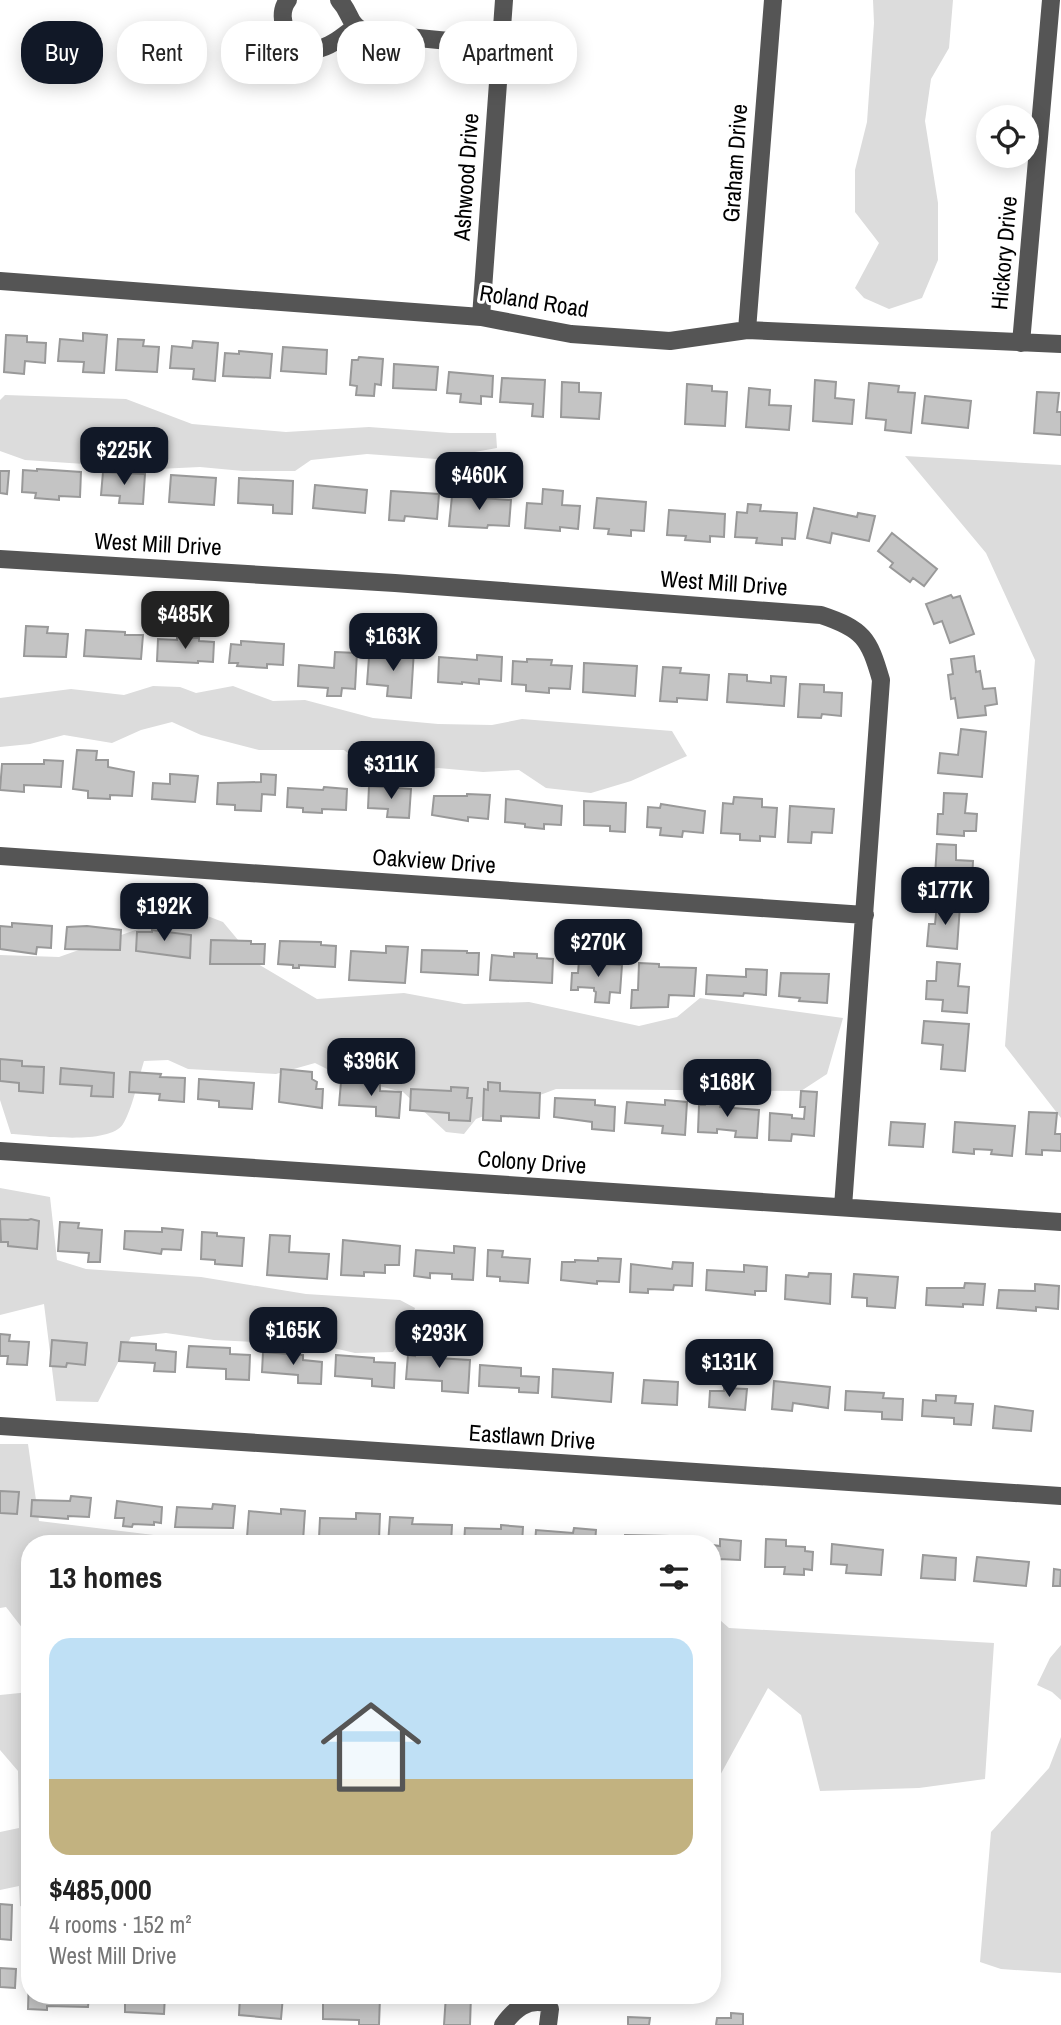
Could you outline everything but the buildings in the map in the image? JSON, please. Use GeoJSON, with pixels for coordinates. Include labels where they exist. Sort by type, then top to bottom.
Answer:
{"type":"FeatureCollection","features":[{"type":"Feature","properties":{"kind":"street"},"geometry":{"type":"LineString","coordinates":[[288,0],[283,6],[281,18],[286,32],[301,47],[316,49],[337,39]]}},
{"type":"Feature","properties":{"kind":"street"},"geometry":{"type":"LineString","coordinates":[[340,0],[352,21]]}},
{"type":"Feature","properties":{"kind":"street","name":"Ashwood Drive"},"geometry":{"type":"LineString","coordinates":[[502,21],[504,0]]}},
{"type":"Feature","properties":{"kind":"street","name":"Graham Drive"},"geometry":{"type":"LineString","coordinates":[[747,330],[772,0]]}},
{"type":"Feature","properties":{"kind":"street","name":"Hickory Drive"},"geometry":{"type":"LineString","coordinates":[[1021,344],[1051,0]]}},
{"type":"Feature","properties":{"kind":"street","name":"Ashwood Drive"},"geometry":{"type":"LineString","coordinates":[[481,317],[497,84]]}},
{"type":"Feature","properties":{"kind":"street","name":"Roland Road"},"geometry":{"type":"LineString","coordinates":[[0,281],[481,317],[572,334],[670,341],[747,330],[1061,344]]}},
{"type":"Feature","properties":{"kind":"street","name":"West Mill Drive"},"geometry":{"type":"LineString","coordinates":[[0,559],[395,583],[821,615],[858,631],[872,648],[881,680],[843,1207]]}},
{"type":"Feature","properties":{"kind":"street","name":"Oakview Drive"},"geometry":{"type":"LineString","coordinates":[[0,856],[865,915]]}},
{"type":"Feature","properties":{"kind":"street","name":"Colony Drive"},"geometry":{"type":"LineString","coordinates":[[0,1151],[1061,1222]]}},
{"type":"Feature","properties":{"kind":"street","name":"Eastlawn Drive"},"geometry":{"type":"LineString","coordinates":[[0,1426],[1061,1496]]}},
{"type":"Feature","properties":{"kind":"street"},"geometry":{"type":"LineString","coordinates":[[503,2025],[525,2004]]}},
{"type":"Feature","properties":{"kind":"street"},"geometry":{"type":"LineString","coordinates":[[548,2004],[550,2009],[548,2025]]}},
{"type":"Feature","properties":{"kind":"shaded area"},"geometry":{"type":"Polygon","coordinates":[[[873,0],[953,0],[949,48],[931,79],[925,121],[938,203],[938,260],[922,298],[889,309],[864,298],[855,288],[879,243],[855,212],[855,170],[867,122],[874,23],[873,0]]]}},
{"type":"Feature","properties":{"kind":"shaded area"},"geometry":{"type":"Polygon","coordinates":[[[5,395],[126,399],[192,424],[286,432],[369,427],[450,433],[496,433],[497,448],[436,459],[367,454],[311,460],[295,471],[243,471],[200,467],[158,469],[25,460],[0,451],[0,400],[5,395]]]}},
{"type":"Feature","properties":{"kind":"shaded area"},"geometry":{"type":"Polygon","coordinates":[[[905,456],[1061,465],[1061,1118],[1005,1046],[1035,660],[986,553],[905,456]]]}},
{"type":"Feature","properties":{"kind":"shaded area"},"geometry":{"type":"Polygon","coordinates":[[[153,686],[180,687],[196,693],[233,686],[273,701],[305,700],[373,718],[438,724],[492,725],[522,719],[672,731],[687,756],[631,781],[591,793],[546,788],[519,770],[483,772],[438,768],[398,775],[373,775],[344,750],[259,750],[201,735],[172,722],[141,730],[112,743],[64,735],[30,744],[0,747],[0,698],[71,689],[124,695],[153,686]]]}},
{"type":"Feature","properties":{"kind":"shaded area"},"geometry":{"type":"Polygon","coordinates":[[[192,910],[223,922],[258,964],[317,999],[404,993],[464,1004],[529,1002],[639,1026],[677,1017],[700,998],[843,1018],[827,1074],[801,1091],[556,1089],[476,1119],[464,1134],[446,1132],[403,1092],[343,1077],[315,1063],[276,1074],[188,1069],[168,1060],[144,1061],[129,1111],[123,1124],[115,1131],[71,1138],[11,1134],[0,1100],[0,955],[59,957],[192,910]]]}},
{"type":"Feature","properties":{"kind":"shaded area"},"geometry":{"type":"Polygon","coordinates":[[[0,1188],[50,1197],[57,1260],[86,1269],[201,1277],[306,1294],[400,1300],[415,1308],[408,1330],[393,1352],[355,1353],[275,1338],[255,1342],[214,1340],[166,1333],[131,1337],[98,1402],[56,1401],[44,1304],[0,1315],[0,1188]]]}},
{"type":"Feature","properties":{"kind":"shaded area"},"geometry":{"type":"Polygon","coordinates":[[[0,1444],[28,1444],[39,1521],[154,1535],[21,1535],[21,1626],[6,1607],[0,1608],[0,1444]]]}},
{"type":"Feature","properties":{"kind":"shaded area"},"geometry":{"type":"Polygon","coordinates":[[[721,1621],[729,1628],[994,1643],[985,1779],[919,1788],[820,1791],[801,1715],[768,1688],[721,1774],[721,1621]]]}},
{"type":"Feature","properties":{"kind":"shaded area"},"geometry":{"type":"Polygon","coordinates":[[[1061,1645],[1061,1700],[1037,1685],[1050,1658],[1061,1645]]]}},
{"type":"Feature","properties":{"kind":"shaded area"},"geometry":{"type":"Polygon","coordinates":[[[21,1693],[21,1906],[19,1886],[0,1890],[0,1832],[19,1828],[18,1771],[0,1750],[0,1695],[21,1693]]]}},
{"type":"Feature","properties":{"kind":"shaded area"},"geometry":{"type":"Polygon","coordinates":[[[1061,1737],[1061,1973],[1001,1969],[980,1962],[991,1832],[1049,1768],[1061,1737]]]}}]}
